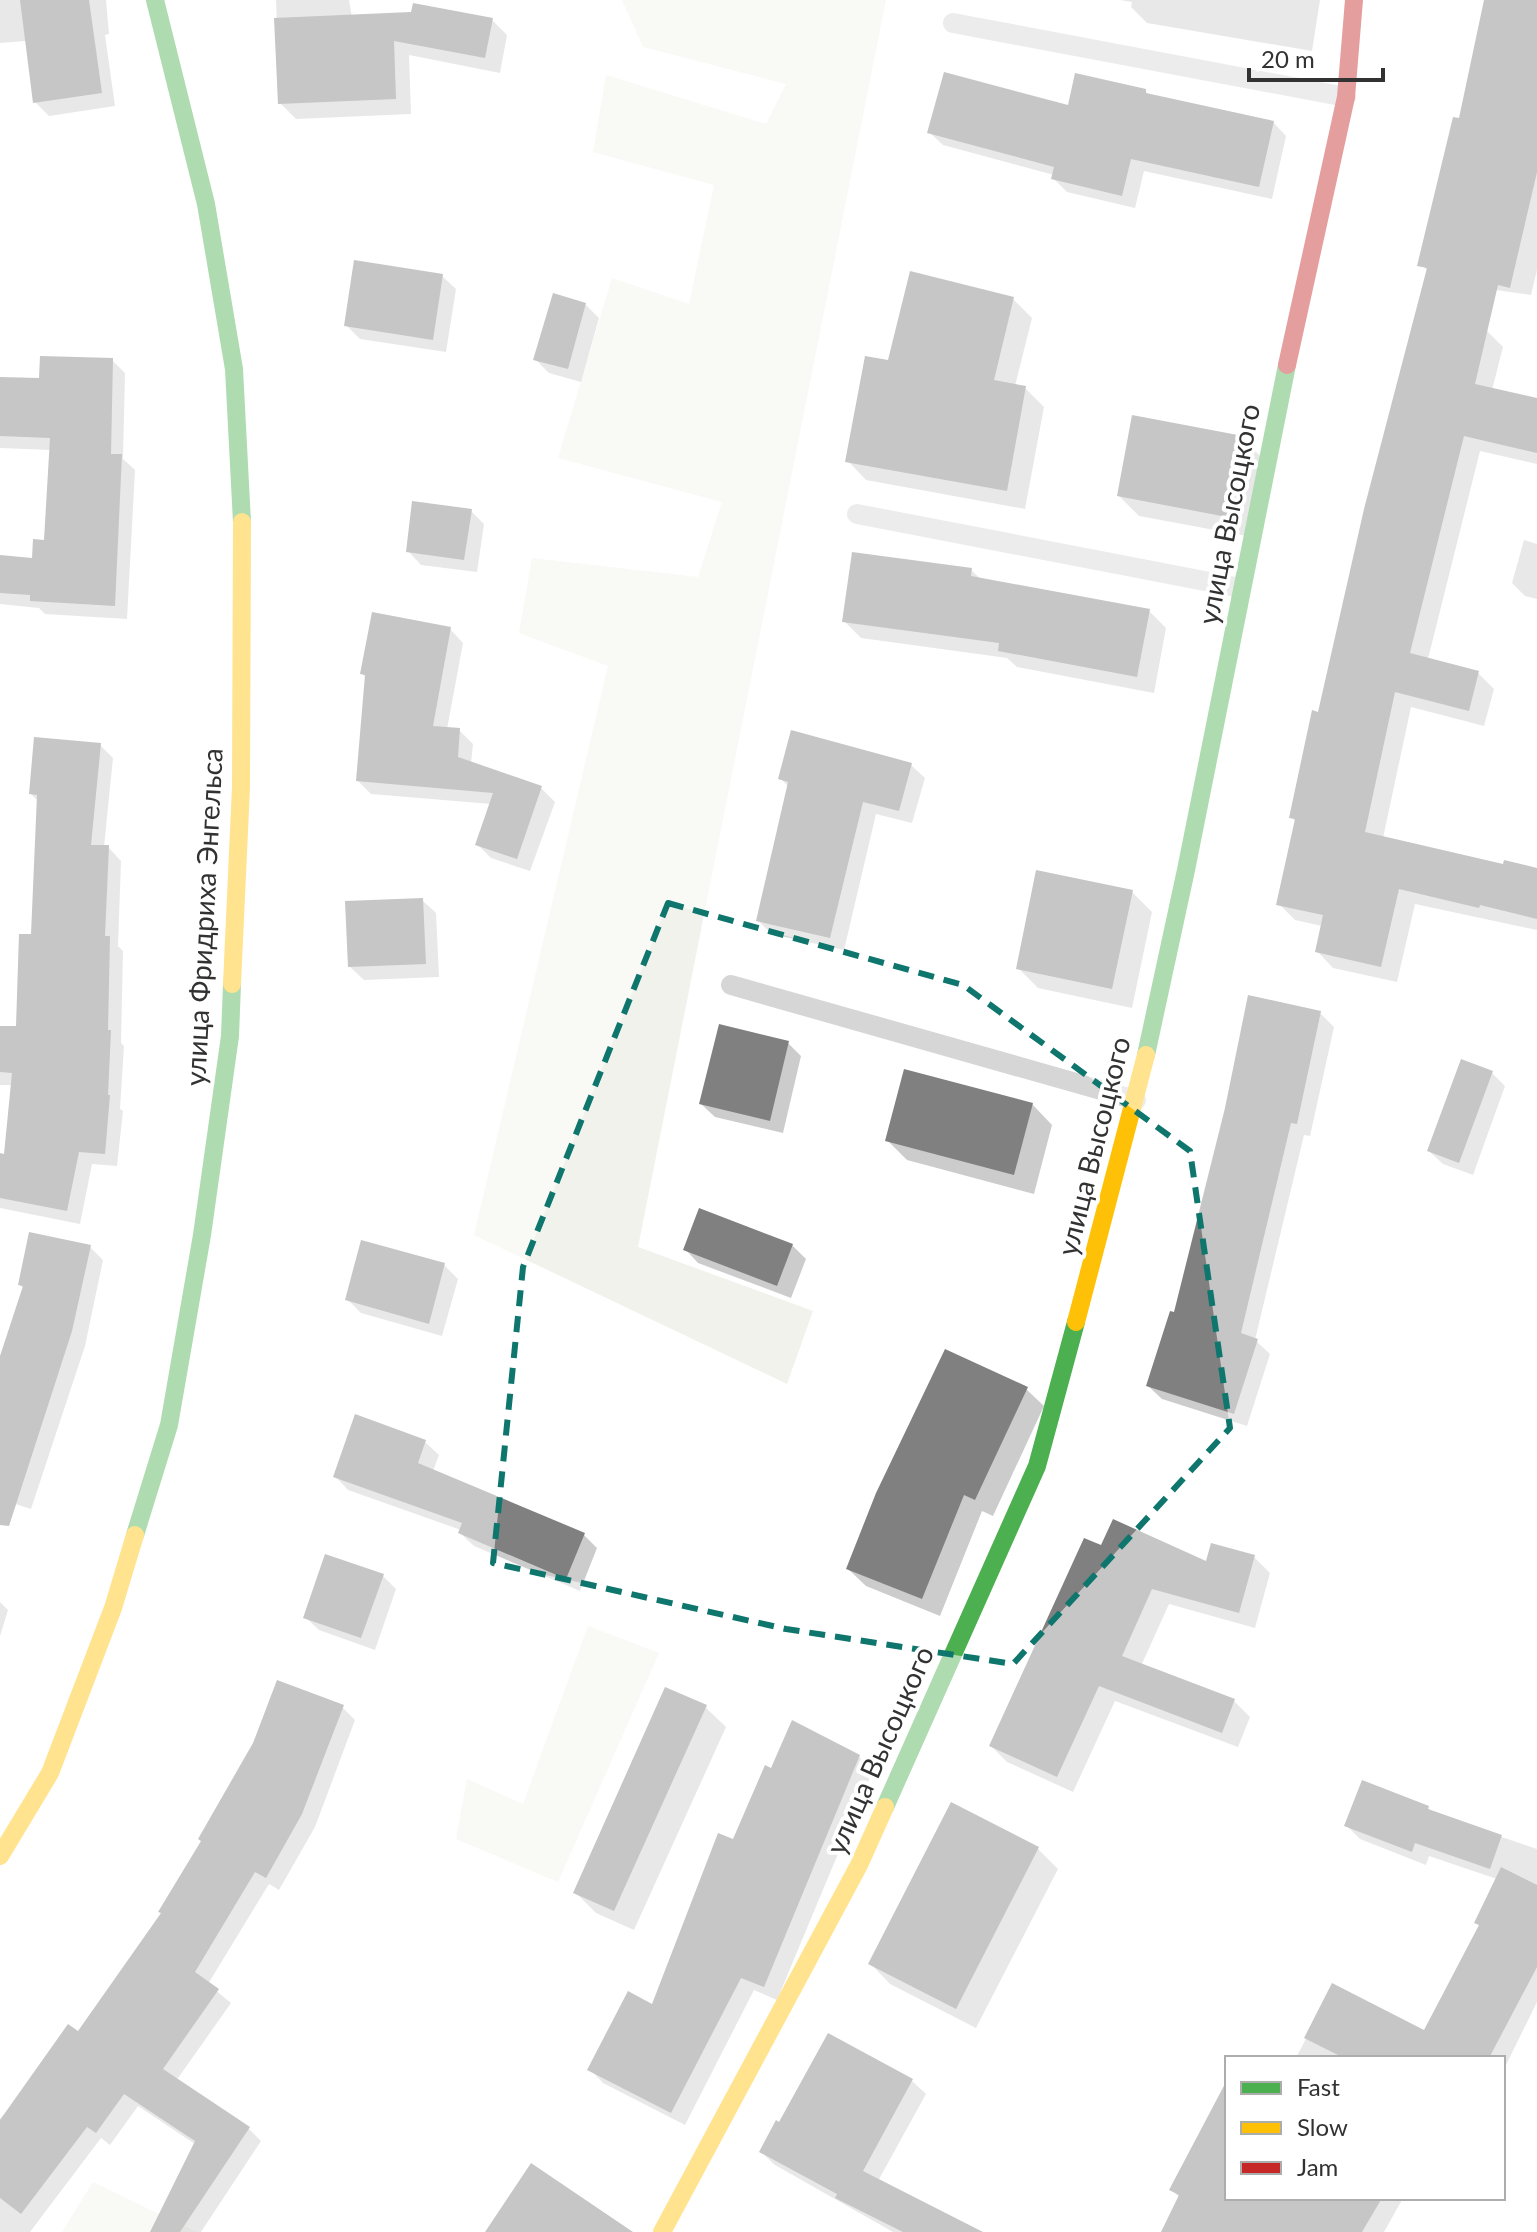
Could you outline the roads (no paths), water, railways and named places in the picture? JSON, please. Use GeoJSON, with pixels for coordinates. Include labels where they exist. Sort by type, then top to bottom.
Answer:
{"type":"FeatureCollection","features":[{"type":"Feature","properties":{"kind":"street","name":"улица Фридриха Энгельса"},"geometry":{"type":"LineString","coordinates":[[0,1856],[50,1773],[113,1608],[169,1425],[202,1235],[230,1036],[241,787],[243,580],[234,369],[206,204],[155,0]]}},
{"type":"Feature","properties":{"kind":"street","name":"улица Высоцкого"},"geometry":{"type":"LineString","coordinates":[[662,2232],[859,1865],[1037,1466],[1136,1100],[1186,870],[1293,334],[1346,97],[1354,0]]}},
{"type":"Feature","properties":{"kind":"lane"},"geometry":{"type":"LineString","coordinates":[[953,23],[1346,97]]}},
{"type":"Feature","properties":{"kind":"lane"},"geometry":{"type":"LineString","coordinates":[[857,514],[1241,588]]}},
{"type":"Feature","properties":{"kind":"lane"},"geometry":{"type":"LineString","coordinates":[[731,985],[1136,1100]]}}]}
